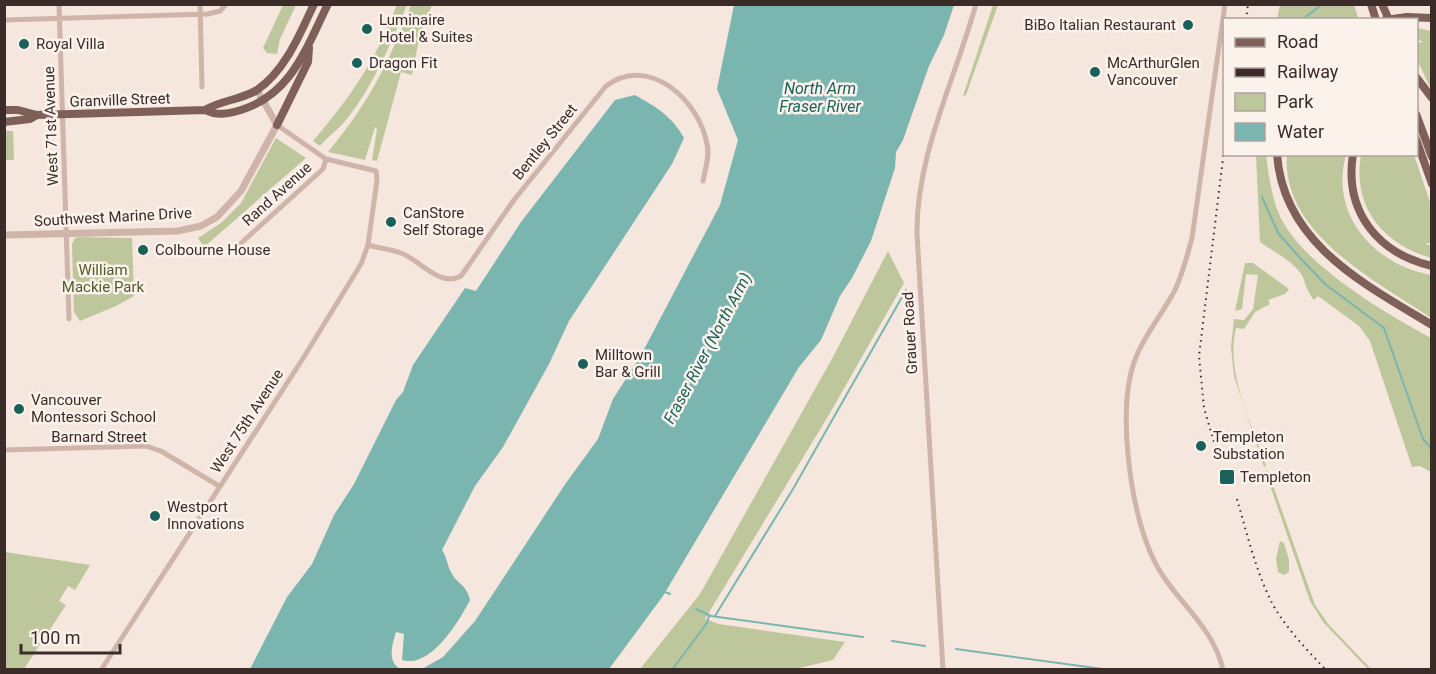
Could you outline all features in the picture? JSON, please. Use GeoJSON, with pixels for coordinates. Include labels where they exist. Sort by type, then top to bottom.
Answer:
{"type":"FeatureCollection","features":[{"type":"Feature","properties":{"kind":"main road"},"geometry":{"type":"LineString","coordinates":[[257,90],[275,72],[288,54],[314,4]]}},
{"type":"Feature","properties":{"kind":"main road"},"geometry":{"type":"LineString","coordinates":[[263,101],[286,83],[309,45],[328,4]]}},
{"type":"Feature","properties":{"kind":"main road"},"geometry":{"type":"LineString","coordinates":[[1400,18],[1431,18]]}},
{"type":"Feature","properties":{"kind":"main road"},"geometry":{"type":"LineString","coordinates":[[277,125],[308,62],[309,45]]}},
{"type":"Feature","properties":{"kind":"main road"},"geometry":{"type":"LineString","coordinates":[[1418,80],[1431,98]]}},
{"type":"Feature","properties":{"kind":"main road","name":"Granville Street"},"geometry":{"type":"LineString","coordinates":[[4,110],[18,110],[37,115],[62,115],[205,110],[257,90]]}},
{"type":"Feature","properties":{"kind":"main road","name":"Granville Street"},"geometry":{"type":"LineString","coordinates":[[205,110],[214,115],[230,113],[263,101]]}},
{"type":"Feature","properties":{"kind":"main road","name":"Granville Street"},"geometry":{"type":"LineString","coordinates":[[4,122],[24,120],[37,115]]}},
{"type":"Feature","properties":{"kind":"main road"},"geometry":{"type":"LineString","coordinates":[[1418,120],[1431,157]]}},
{"type":"Feature","properties":{"kind":"main road"},"geometry":{"type":"LineString","coordinates":[[1418,145],[1431,184]]}},
{"type":"Feature","properties":{"kind":"main road"},"geometry":{"type":"LineString","coordinates":[[1277,156],[1287,199],[1310,238],[1353,276],[1431,325]]}},
{"type":"Feature","properties":{"kind":"main road"},"geometry":{"type":"LineString","coordinates":[[1353,156],[1351,178],[1353,196],[1368,228],[1392,250],[1431,266]]}},
{"type":"Feature","properties":{"kind":"street","name":"West 71st Avenue"},"geometry":{"type":"LineString","coordinates":[[60,4],[69,320]]}},
{"type":"Feature","properties":{"kind":"street"},"geometry":{"type":"LineString","coordinates":[[200,4],[202,87]]}},
{"type":"Feature","properties":{"kind":"street"},"geometry":{"type":"LineString","coordinates":[[4,20],[200,15],[216,13],[226,4]]}},
{"type":"Feature","properties":{"kind":"street","name":"Grauer Road"},"geometry":{"type":"LineString","coordinates":[[943,669],[928,455],[917,206],[924,162],[976,4]]}},
{"type":"Feature","properties":{"kind":"street"},"geometry":{"type":"LineString","coordinates":[[1223,18],[1192,238],[1185,267],[1136,357],[1128,383],[1125,412],[1138,512],[1151,554],[1169,587],[1209,634],[1223,669]]}},
{"type":"Feature","properties":{"kind":"street","name":"Bentley Street"},"geometry":{"type":"LineString","coordinates":[[368,245],[402,253],[445,280],[454,280],[461,276],[514,200],[606,86],[617,77],[632,75],[651,77],[674,88],[695,111],[708,146],[702,181]]}},
{"type":"Feature","properties":{"kind":"street"},"geometry":{"type":"LineString","coordinates":[[257,90],[277,125],[326,159]]}},
{"type":"Feature","properties":{"kind":"street","name":"Southwest Marine Drive"},"geometry":{"type":"LineString","coordinates":[[4,235],[178,231],[207,224],[222,213],[241,191],[277,125]]}},
{"type":"Feature","properties":{"kind":"street","name":"West 75th Avenue"},"geometry":{"type":"LineString","coordinates":[[101,669],[361,264],[368,245],[377,173],[372,168],[326,159]]}},
{"type":"Feature","properties":{"kind":"street","name":"Rand Avenue"},"geometry":{"type":"LineString","coordinates":[[240,244],[323,169],[326,159]]}},
{"type":"Feature","properties":{"kind":"street","name":"Barnard Street"},"geometry":{"type":"LineString","coordinates":[[4,450],[146,446],[161,451],[219,486]]}},
{"type":"Feature","properties":{"kind":"green space"},"geometry":{"type":"Polygon","coordinates":[[[397,4],[407,5],[373,79],[346,120],[320,146],[313,141],[339,109],[371,61],[397,4]]]}},
{"type":"Feature","properties":{"kind":"green space"},"geometry":{"type":"Polygon","coordinates":[[[283,5],[296,5],[280,39],[277,54],[267,53],[263,48],[283,5]]]}},
{"type":"Feature","properties":{"kind":"green space"},"geometry":{"type":"Polygon","coordinates":[[[411,5],[432,5],[419,39],[412,75],[401,72],[377,161],[372,160],[377,129],[375,127],[365,160],[328,152],[343,134],[376,82],[394,47],[411,5]]]}},
{"type":"Feature","properties":{"kind":"green space"},"geometry":{"type":"Polygon","coordinates":[[[993,5],[998,5],[966,95],[963,96],[993,5]]]}},
{"type":"Feature","properties":{"kind":"green space"},"geometry":{"type":"Polygon","coordinates":[[[1280,5],[1354,5],[1358,17],[1353,18],[1277,18],[1280,5]]]}},
{"type":"Feature","properties":{"kind":"green space"},"geometry":{"type":"Polygon","coordinates":[[[1418,28],[1431,31],[1431,89],[1418,62],[1418,43],[1423,42],[1418,40],[1418,28]]]}},
{"type":"Feature","properties":{"kind":"green space"},"geometry":{"type":"Polygon","coordinates":[[[5,131],[13,131],[14,160],[5,160],[5,131]]]}},
{"type":"Feature","properties":{"kind":"green space"},"geometry":{"type":"Polygon","coordinates":[[[276,138],[306,158],[204,247],[198,238],[221,223],[241,203],[276,138]]]}},
{"type":"Feature","properties":{"kind":"green space"},"geometry":{"type":"Polygon","coordinates":[[[1256,156],[1266,156],[1276,206],[1283,222],[1295,239],[1330,273],[1350,288],[1431,338],[1431,472],[1420,466],[1412,467],[1370,341],[1359,326],[1318,296],[1314,300],[1297,269],[1285,258],[1260,242],[1256,156]]]}},
{"type":"Feature","properties":{"kind":"green space"},"geometry":{"type":"Polygon","coordinates":[[[1287,156],[1346,156],[1342,177],[1344,198],[1351,217],[1361,234],[1375,248],[1392,260],[1431,275],[1431,318],[1360,271],[1336,252],[1316,232],[1299,209],[1289,183],[1287,156]]]}},
{"type":"Feature","properties":{"kind":"green space"},"geometry":{"type":"Polygon","coordinates":[[[1361,156],[1414,156],[1431,205],[1431,243],[1425,243],[1431,246],[1431,258],[1414,252],[1385,233],[1367,207],[1361,191],[1359,174],[1361,156]]]}},
{"type":"Feature","properties":{"kind":"green space","name":"William Mackie Park"},"geometry":{"type":"Polygon","coordinates":[[[75,238],[132,238],[134,296],[80,321],[74,312],[72,244],[75,238]]]}},
{"type":"Feature","properties":{"kind":"green space"},"geometry":{"type":"Polygon","coordinates":[[[888,251],[904,283],[830,413],[705,619],[719,624],[845,642],[833,660],[791,670],[640,669],[700,594],[833,357],[888,251]]]}},
{"type":"Feature","properties":{"kind":"green space"},"geometry":{"type":"Polygon","coordinates":[[[1245,263],[1253,263],[1289,289],[1285,294],[1268,300],[1270,304],[1255,312],[1244,329],[1236,328],[1234,363],[1246,412],[1234,376],[1231,347],[1234,319],[1244,320],[1253,309],[1258,275],[1246,274],[1242,309],[1235,311],[1245,263]]]}},
{"type":"Feature","properties":{"kind":"green space"},"geometry":{"type":"Polygon","coordinates":[[[1248,420],[1266,466],[1264,467],[1248,420]]]}},
{"type":"Feature","properties":{"kind":"green space"},"geometry":{"type":"Polygon","coordinates":[[[1265,471],[1268,471],[1315,605],[1329,625],[1371,669],[1368,669],[1323,622],[1310,601],[1265,471]]]}},
{"type":"Feature","properties":{"kind":"green space"},"geometry":{"type":"Polygon","coordinates":[[[1280,541],[1284,543],[1289,560],[1289,572],[1284,575],[1278,572],[1276,559],[1280,541]]]}},
{"type":"Feature","properties":{"kind":"green space"},"geometry":{"type":"Polygon","coordinates":[[[5,552],[90,565],[75,590],[68,586],[59,601],[66,605],[24,669],[5,669],[5,552]]]}},
{"type":"Feature","properties":{"kind":"water","name":"North Arm Fraser River"},"geometry":{"type":"Polygon","coordinates":[[[734,5],[954,5],[944,35],[929,66],[903,140],[896,152],[895,168],[871,241],[840,296],[821,340],[799,367],[663,596],[609,669],[422,669],[443,657],[475,621],[566,483],[598,439],[613,399],[640,357],[720,205],[738,140],[717,89],[734,5]]]}},
{"type":"Feature","properties":{"kind":"water"},"geometry":{"type":"Polygon","coordinates":[[[635,95],[669,118],[684,138],[672,164],[569,321],[549,364],[503,447],[475,486],[442,550],[451,572],[464,587],[470,600],[459,620],[433,651],[413,661],[402,660],[404,634],[396,632],[392,657],[393,662],[400,669],[250,669],[287,597],[312,564],[334,515],[354,484],[396,400],[403,392],[413,365],[465,288],[476,291],[521,222],[615,100],[635,95]]]}},
{"type":"Feature","properties":{"kind":"waterway"},"geometry":{"type":"LineString","coordinates":[[1305,18],[1321,5]]}},
{"type":"Feature","properties":{"kind":"waterway"},"geometry":{"type":"LineString","coordinates":[[1262,197],[1278,233],[1301,259],[1325,284],[1384,328],[1423,439],[1432,449]]}},
{"type":"Feature","properties":{"kind":"waterway"},"geometry":{"type":"LineString","coordinates":[[715,616],[793,489],[906,290]]}},
{"type":"Feature","properties":{"kind":"waterway"},"geometry":{"type":"LineString","coordinates":[[665,592],[670,594]]}},
{"type":"Feature","properties":{"kind":"waterway"},"geometry":{"type":"LineString","coordinates":[[696,609],[711,616],[863,637]]}},
{"type":"Feature","properties":{"kind":"waterway"},"geometry":{"type":"LineString","coordinates":[[672,670],[707,623],[709,616]]}},
{"type":"Feature","properties":{"kind":"waterway"},"geometry":{"type":"LineString","coordinates":[[892,641],[925,646]]}},
{"type":"Feature","properties":{"kind":"waterway"},"geometry":{"type":"LineString","coordinates":[[956,649],[1110,670]]}},
{"type":"Feature","properties":{"kind":"railway"},"geometry":{"type":"LineString","coordinates":[[1246,18],[1248,4]]}},
{"type":"Feature","properties":{"kind":"railway"},"geometry":{"type":"LineString","coordinates":[[1219,459],[1204,408],[1199,356],[1223,156]]}},
{"type":"Feature","properties":{"kind":"railway"},"geometry":{"type":"LineString","coordinates":[[1237,499],[1257,566],[1273,605],[1304,647],[1326,670]]}},
{"type":"Feature","properties":{"kind":"place","name":"BiBo Italian Restaurant"},"geometry":{"type":"Point","coordinates":[1188,25]}},
{"type":"Feature","properties":{"kind":"place","name":"Luminaire Hotel & Suites"},"geometry":{"type":"Point","coordinates":[367,29]}},
{"type":"Feature","properties":{"kind":"place","name":"Royal Villa"},"geometry":{"type":"Point","coordinates":[24,44]}},
{"type":"Feature","properties":{"kind":"place","name":"Dragon Fit"},"geometry":{"type":"Point","coordinates":[357,63]}},
{"type":"Feature","properties":{"kind":"place","name":"McArthurGlen Vancouver"},"geometry":{"type":"Point","coordinates":[1095,72]}},
{"type":"Feature","properties":{"kind":"place","name":"CanStore Self Storage"},"geometry":{"type":"Point","coordinates":[391,222]}},
{"type":"Feature","properties":{"kind":"place","name":"Colbourne House"},"geometry":{"type":"Point","coordinates":[143,250]}},
{"type":"Feature","properties":{"kind":"place","name":"Milltown Bar & Grill"},"geometry":{"type":"Point","coordinates":[583,364]}},
{"type":"Feature","properties":{"kind":"place","name":"Vancouver Montessori School"},"geometry":{"type":"Point","coordinates":[19,409]}},
{"type":"Feature","properties":{"kind":"place","name":"Templeton Substation"},"geometry":{"type":"Point","coordinates":[1201,446]}},
{"type":"Feature","properties":{"kind":"place","name":"Templeton"},"geometry":{"type":"Point","coordinates":[1227,477]}},
{"type":"Feature","properties":{"kind":"place","name":"Westport Innovations"},"geometry":{"type":"Point","coordinates":[155,516]}},
{"type":"Feature","properties":{"kind":"water label","name":"Fraser River (North Arm)"},"geometry":{"type":"Point","coordinates":[707,348]}}]}
